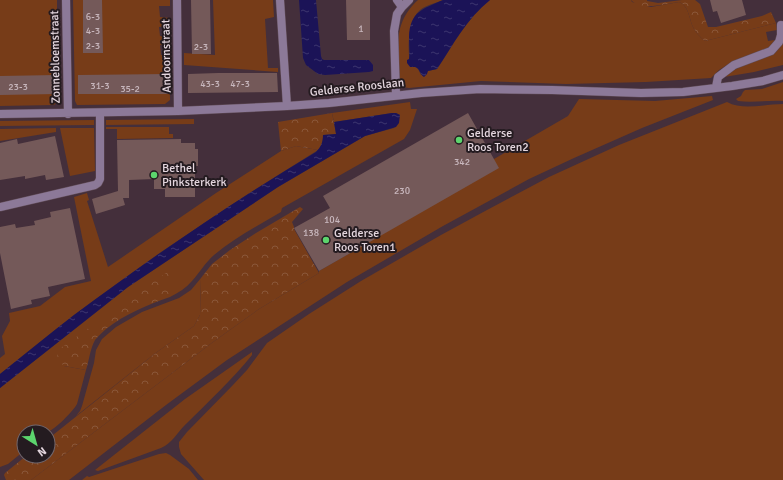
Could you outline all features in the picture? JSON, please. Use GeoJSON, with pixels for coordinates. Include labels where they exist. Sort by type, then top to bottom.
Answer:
{"type":"FeatureCollection","features":[{"type":"Feature","properties":{"kind":"street","name":"Zonnebloemstraat"},"geometry":{"type":"LineString","coordinates":[[66,0],[68,114]]}},
{"type":"Feature","properties":{"kind":"street","name":"Andoornstraat"},"geometry":{"type":"LineString","coordinates":[[177,0],[178,111]]}},
{"type":"Feature","properties":{"kind":"street"},"geometry":{"type":"LineString","coordinates":[[280,0],[286,106]]}},
{"type":"Feature","properties":{"kind":"street"},"geometry":{"type":"LineString","coordinates":[[396,95],[394,31],[399,3],[409,0]]}},
{"type":"Feature","properties":{"kind":"street"},"geometry":{"type":"LineString","coordinates":[[716,88],[718,77],[734,65],[771,50],[779,42],[781,25]]}},
{"type":"Feature","properties":{"kind":"street","name":"Gelderse Rooslaan"},"geometry":{"type":"LineString","coordinates":[[0,114],[178,111],[286,106],[329,103],[396,95],[480,89],[641,93],[683,92],[763,81],[783,75]]}},
{"type":"Feature","properties":{"kind":"street"},"geometry":{"type":"LineString","coordinates":[[0,207],[83,188],[98,183],[100,179],[100,113]]}},
{"type":"Feature","properties":{"kind":"green space"},"geometry":{"type":"Polygon","coordinates":[[[0,0],[57,0],[60,99],[54,105],[0,106],[0,0]]]}},
{"type":"Feature","properties":{"kind":"green space"},"geometry":{"type":"Polygon","coordinates":[[[73,0],[170,0],[170,6],[159,6],[160,17],[170,18],[170,26],[159,27],[160,36],[171,36],[170,46],[160,45],[161,55],[169,55],[170,100],[165,104],[77,105],[75,101],[73,0]]]}},
{"type":"Feature","properties":{"kind":"green space"},"geometry":{"type":"Polygon","coordinates":[[[213,0],[273,0],[274,17],[265,19],[268,68],[278,68],[278,72],[184,65],[184,53],[215,55],[213,0]]]}},
{"type":"Feature","properties":{"kind":"green space"},"geometry":{"type":"Polygon","coordinates":[[[418,0],[443,0],[422,8],[416,15],[410,29],[409,53],[411,67],[416,67],[421,75],[428,71],[437,69],[467,23],[490,0],[631,0],[632,2],[651,7],[679,2],[687,9],[695,31],[705,41],[776,23],[777,30],[766,32],[768,41],[775,40],[769,47],[727,65],[711,78],[646,82],[566,84],[481,81],[409,88],[403,87],[399,78],[398,45],[400,28],[406,14],[418,0]]]}},
{"type":"Feature","properties":{"kind":"green space"},"geometry":{"type":"Polygon","coordinates":[[[631,0],[647,0],[658,3],[695,0],[700,4],[708,27],[716,27],[762,16],[771,12],[776,23],[705,41],[695,31],[685,6],[679,2],[647,6],[640,5],[631,0]]]}},
{"type":"Feature","properties":{"kind":"green space"},"geometry":{"type":"Polygon","coordinates":[[[783,40],[783,65],[724,77],[743,65],[777,51],[783,40]]]}},
{"type":"Feature","properties":{"kind":"green space"},"geometry":{"type":"Polygon","coordinates":[[[783,82],[783,101],[744,102],[736,99],[741,96],[745,90],[762,89],[783,82]]]}},
{"type":"Feature","properties":{"kind":"green space"},"geometry":{"type":"Polygon","coordinates":[[[712,96],[713,100],[642,128],[529,179],[443,226],[347,282],[227,360],[69,480],[31,480],[52,464],[56,464],[56,461],[259,309],[319,273],[319,271],[355,250],[494,159],[568,116],[579,99],[655,101],[712,96]]]}},
{"type":"Feature","properties":{"kind":"green space"},"geometry":{"type":"Polygon","coordinates":[[[410,102],[411,109],[417,109],[410,130],[404,139],[282,208],[281,212],[230,243],[205,264],[187,286],[170,297],[170,271],[64,366],[86,370],[77,404],[64,420],[56,426],[56,424],[16,424],[16,458],[8,464],[0,467],[0,388],[128,287],[278,187],[365,136],[394,128],[400,115],[392,113],[334,122],[332,113],[410,102]]]}},
{"type":"Feature","properties":{"kind":"green space"},"geometry":{"type":"Polygon","coordinates":[[[727,102],[733,105],[747,107],[783,104],[783,480],[204,480],[181,454],[179,442],[247,370],[267,343],[309,314],[361,281],[441,235],[549,177],[619,145],[727,102]]]}},
{"type":"Feature","properties":{"kind":"green space"},"geometry":{"type":"Polygon","coordinates":[[[332,113],[336,134],[323,135],[322,143],[318,150],[296,146],[281,151],[278,122],[332,113]]]}},
{"type":"Feature","properties":{"kind":"green space"},"geometry":{"type":"Polygon","coordinates":[[[194,119],[194,124],[106,125],[106,120],[194,119]]]}},
{"type":"Feature","properties":{"kind":"green space"},"geometry":{"type":"Polygon","coordinates":[[[94,120],[94,125],[0,126],[0,121],[94,120]]]}},
{"type":"Feature","properties":{"kind":"green space"},"geometry":{"type":"Polygon","coordinates":[[[106,127],[169,127],[169,134],[173,134],[173,138],[117,139],[117,129],[106,129],[106,127]]]}},
{"type":"Feature","properties":{"kind":"green space"},"geometry":{"type":"Polygon","coordinates":[[[56,128],[56,132],[0,141],[0,129],[56,128]]]}},
{"type":"Feature","properties":{"kind":"green space"},"geometry":{"type":"Polygon","coordinates":[[[60,128],[94,128],[95,171],[70,176],[60,128]]]}},
{"type":"Feature","properties":{"kind":"green space"},"geometry":{"type":"Polygon","coordinates":[[[296,146],[318,150],[248,194],[161,252],[74,315],[0,374],[0,358],[5,354],[2,336],[10,321],[9,313],[40,306],[65,287],[91,281],[74,197],[87,193],[89,200],[87,201],[108,267],[216,193],[281,151],[296,146]]]}},
{"type":"Feature","properties":{"kind":"green space"},"geometry":{"type":"Polygon","coordinates":[[[300,207],[303,209],[292,222],[294,229],[319,273],[259,309],[56,461],[56,433],[157,352],[194,326],[200,315],[201,278],[212,264],[256,233],[300,207]]]}},
{"type":"Feature","properties":{"kind":"green space"},"geometry":{"type":"Polygon","coordinates":[[[170,270],[170,297],[136,310],[106,329],[93,344],[86,370],[64,366],[57,359],[58,350],[170,270]]]}},
{"type":"Feature","properties":{"kind":"green space"},"geometry":{"type":"Polygon","coordinates":[[[201,278],[200,315],[194,326],[157,352],[76,416],[82,406],[94,363],[96,350],[102,339],[116,327],[142,312],[179,298],[191,290],[201,278]]]}},
{"type":"Feature","properties":{"kind":"green space"},"geometry":{"type":"Polygon","coordinates":[[[252,352],[252,355],[220,391],[168,443],[161,448],[98,471],[95,470],[185,399],[252,352]]]}},
{"type":"Feature","properties":{"kind":"green space"},"geometry":{"type":"Polygon","coordinates":[[[166,453],[189,469],[198,480],[82,480],[87,476],[89,477],[166,453]]]}},
{"type":"Feature","properties":{"kind":"green space"},"geometry":{"type":"Polygon","coordinates":[[[16,464],[52,464],[31,480],[6,480],[4,475],[16,464]]]}},
{"type":"Feature","properties":{"kind":"water"},"geometry":{"type":"Polygon","coordinates":[[[299,0],[316,0],[322,59],[369,60],[373,65],[373,71],[325,75],[318,74],[306,65],[303,58],[299,0]]]}},
{"type":"Feature","properties":{"kind":"water"},"geometry":{"type":"Polygon","coordinates":[[[443,0],[490,0],[467,23],[437,69],[428,71],[424,77],[417,68],[410,67],[407,63],[407,60],[409,59],[410,28],[415,16],[419,12],[443,0]]]}},
{"type":"Feature","properties":{"kind":"water"},"geometry":{"type":"Polygon","coordinates":[[[392,113],[400,115],[399,123],[396,127],[365,136],[278,187],[128,287],[0,388],[0,374],[74,315],[193,230],[316,152],[323,140],[323,135],[336,134],[334,122],[392,113]]]}},
{"type":"Feature","properties":{"kind":"building"},"geometry":{"type":"Polygon","coordinates":[[[83,0],[102,0],[103,53],[83,53],[83,0]]]}},
{"type":"Feature","properties":{"kind":"building"},"geometry":{"type":"Polygon","coordinates":[[[191,0],[210,0],[211,54],[192,54],[191,0]]]}},
{"type":"Feature","properties":{"kind":"building"},"geometry":{"type":"Polygon","coordinates":[[[346,0],[370,0],[370,40],[347,40],[346,0]]]}},
{"type":"Feature","properties":{"kind":"building"},"geometry":{"type":"Polygon","coordinates":[[[710,0],[742,0],[746,15],[721,23],[717,11],[713,12],[710,0]]]}},
{"type":"Feature","properties":{"kind":"building"},"geometry":{"type":"Polygon","coordinates":[[[277,73],[278,92],[188,93],[188,74],[277,73]]]}},
{"type":"Feature","properties":{"kind":"building"},"geometry":{"type":"Polygon","coordinates":[[[167,74],[168,94],[78,94],[78,75],[167,74]]]}},
{"type":"Feature","properties":{"kind":"building"},"geometry":{"type":"Polygon","coordinates":[[[56,75],[56,94],[0,95],[0,76],[56,75]]]}},
{"type":"Feature","properties":{"kind":"building"},"geometry":{"type":"Polygon","coordinates":[[[468,113],[499,168],[319,271],[294,228],[330,208],[323,196],[468,113]]]}},
{"type":"Feature","properties":{"kind":"building"},"geometry":{"type":"Polygon","coordinates":[[[55,136],[64,177],[46,180],[45,175],[25,179],[25,176],[0,180],[0,143],[17,139],[18,144],[55,136]]]}},
{"type":"Feature","properties":{"kind":"building","name":"Bethel Pinksterkerk"},"geometry":{"type":"Polygon","coordinates":[[[181,139],[181,143],[195,143],[195,149],[198,149],[198,166],[195,166],[195,197],[165,197],[165,189],[154,189],[154,179],[129,180],[129,198],[123,198],[125,205],[96,214],[92,199],[118,191],[117,140],[181,139]]]}},
{"type":"Feature","properties":{"kind":"building"},"geometry":{"type":"Polygon","coordinates":[[[70,208],[85,279],[48,287],[50,296],[31,300],[32,304],[11,309],[0,253],[0,227],[15,224],[16,228],[35,225],[34,221],[51,217],[50,212],[70,208]]]}},
{"type":"Feature","properties":{"kind":"place","name":"Gelderse Roos Toren2"},"geometry":{"type":"Point","coordinates":[459,140]}},
{"type":"Feature","properties":{"kind":"place","name":"Bethel Pinksterkerk"},"geometry":{"type":"Point","coordinates":[154,175]}},
{"type":"Feature","properties":{"kind":"place","name":"Gelderse Roos Toren1"},"geometry":{"type":"Point","coordinates":[326,240]}}]}
